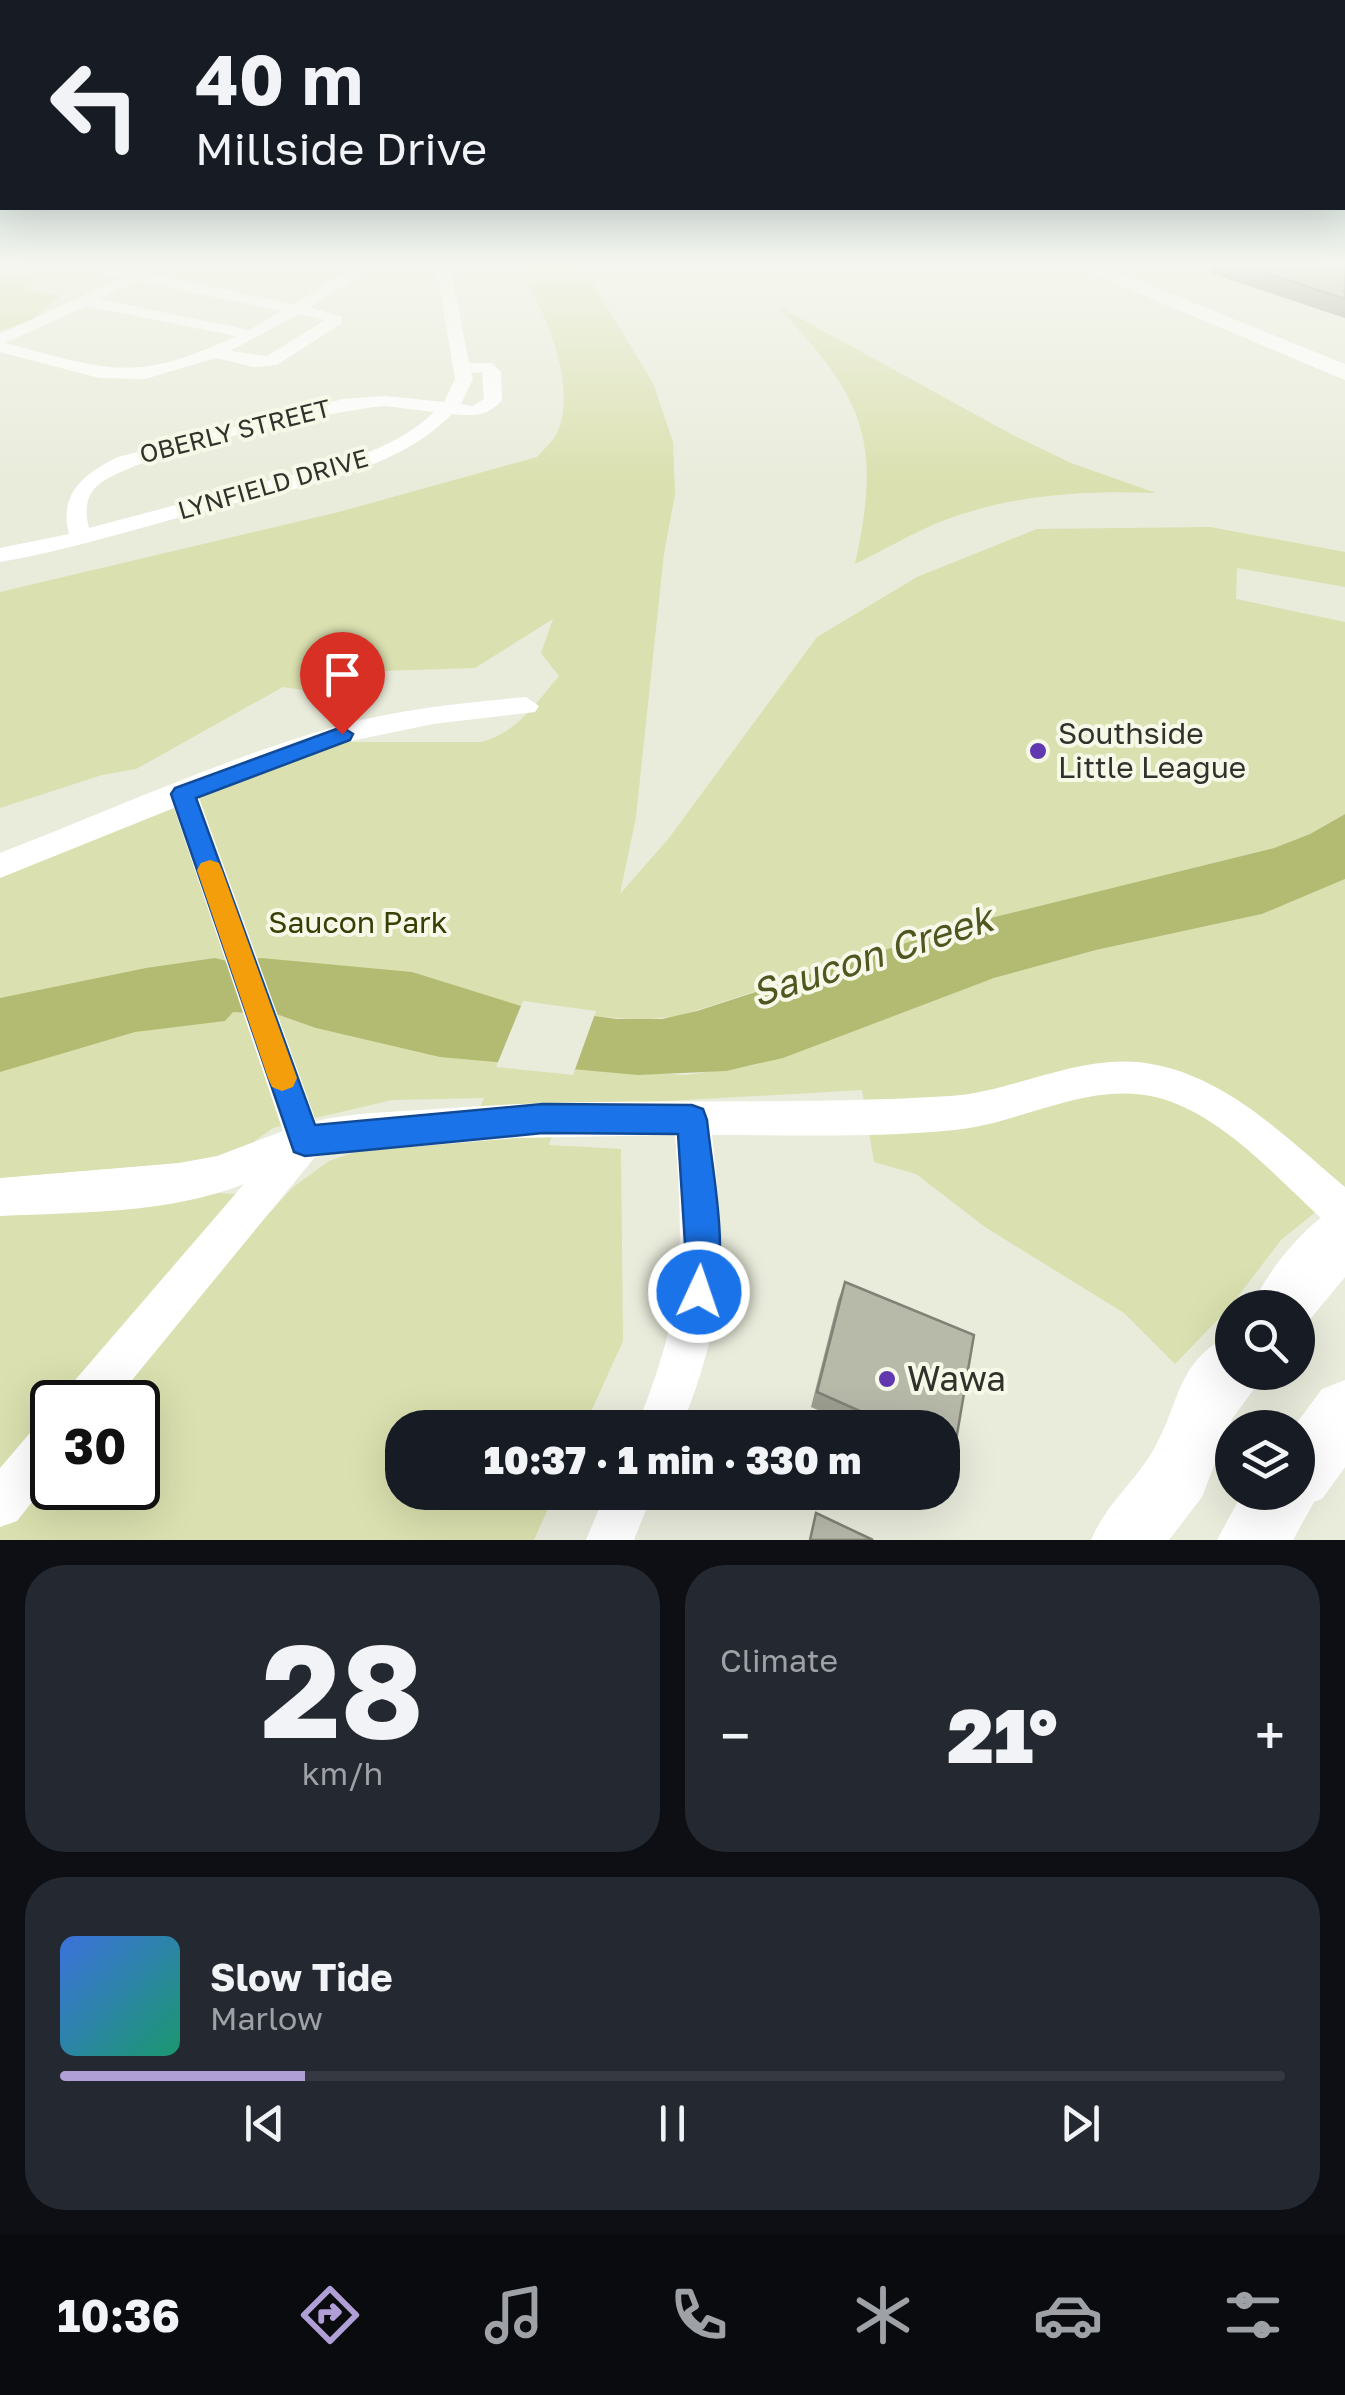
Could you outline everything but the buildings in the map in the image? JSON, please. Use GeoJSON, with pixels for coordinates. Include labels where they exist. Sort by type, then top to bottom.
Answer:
{"type":"FeatureCollection","features":[{"type":"Feature","properties":{"kind":"highway"},"geometry":{"type":"LineString","coordinates":[[1259,338],[1345,373]]}},
{"type":"Feature","properties":{"kind":"highway"},"geometry":{"type":"LineString","coordinates":[[1287,338],[1345,361]]}},
{"type":"Feature","properties":{"kind":"highway"},"geometry":{"type":"LineString","coordinates":[[1296,1290],[1345,1232]]}},
{"type":"Feature","properties":{"kind":"highway"},"geometry":{"type":"LineString","coordinates":[[1126,1540],[1178,1472],[1206,1399],[1215,1388]]}},
{"type":"Feature","properties":{"kind":"highway"},"geometry":{"type":"LineString","coordinates":[[1315,1452],[1345,1412]]}},
{"type":"Feature","properties":{"kind":"highway"},"geometry":{"type":"LineString","coordinates":[[1252,1540],[1272,1510]]}},
{"type":"Feature","properties":{"kind":"street"},"geometry":{"type":"LineString","coordinates":[[0,343],[118,375],[165,371],[215,353],[241,338]]}},
{"type":"Feature","properties":{"kind":"street"},"geometry":{"type":"LineString","coordinates":[[215,353],[254,362],[271,361],[310,338]]}},
{"type":"Feature","properties":{"kind":"street"},"geometry":{"type":"LineString","coordinates":[[448,409],[461,390],[464,368],[458,338]]}},
{"type":"Feature","properties":{"kind":"street"},"geometry":{"type":"LineString","coordinates":[[448,409],[478,410],[493,400],[492,370],[464,368]]}},
{"type":"Feature","properties":{"kind":"street","name":"OBERLY STREET"},"geometry":{"type":"LineString","coordinates":[[81,538],[74,511],[80,492],[95,478],[133,457],[354,402],[396,401],[448,409]]}},
{"type":"Feature","properties":{"kind":"street","name":"LYNFIELD DRIVE"},"geometry":{"type":"LineString","coordinates":[[0,555],[81,538],[354,464],[410,439],[448,409]]}},
{"type":"Feature","properties":{"kind":"street"},"geometry":{"type":"LineString","coordinates":[[0,866],[342,734],[433,714],[526,706]]}},
{"type":"Feature","properties":{"kind":"street"},"geometry":{"type":"LineString","coordinates":[[183,794],[305,1141]]}},
{"type":"Feature","properties":{"kind":"street"},"geometry":{"type":"LineString","coordinates":[[0,1197],[205,1178],[305,1141],[543,1118],[692,1120],[967,1112],[1034,1098],[1094,1077],[1140,1078],[1182,1090],[1229,1116],[1345,1213]]}},
{"type":"Feature","properties":{"kind":"street"},"geometry":{"type":"LineString","coordinates":[[665,1410],[686,1352],[700,1280],[702,1244],[692,1120]]}},
{"type":"Feature","properties":{"kind":"street"},"geometry":{"type":"LineString","coordinates":[[104,1380],[305,1141]]}},
{"type":"Feature","properties":{"kind":"street"},"geometry":{"type":"LineString","coordinates":[[0,1504],[30,1468]]}},
{"type":"Feature","properties":{"kind":"street"},"geometry":{"type":"LineString","coordinates":[[610,1540],[622,1510]]}},
{"type":"Feature","properties":{"kind":"green space","name":"Saucon Park"},"geometry":{"type":"Polygon","coordinates":[[[552,338],[626,338],[653,383],[673,442],[675,495],[664,553],[636,817],[620,894],[669,838],[817,637],[917,577],[1037,529],[1210,527],[1345,552],[1345,587],[1237,568],[1236,599],[1345,622],[1345,814],[1274,848],[958,926],[679,1016],[641,1020],[594,1016],[575,1069],[686,1075],[755,1065],[994,978],[1096,950],[1262,914],[1345,879],[1345,1188],[1281,1240],[1243,1290],[1215,1290],[1215,1323],[1175,1364],[1124,1313],[985,1227],[916,1174],[874,1162],[862,1090],[562,1107],[549,1145],[621,1149],[623,1341],[592,1410],[385,1410],[385,1510],[547,1510],[534,1540],[0,1540],[0,1516],[30,1482],[30,1510],[160,1510],[160,1380],[121,1380],[292,1188],[329,1161],[376,1145],[466,1140],[484,1098],[392,1100],[273,1128],[252,1143],[204,1163],[0,1187],[0,871],[335,742],[482,742],[516,724],[559,676],[541,653],[553,619],[475,668],[380,671],[323,693],[283,687],[136,769],[102,775],[0,808],[0,592],[339,512],[537,457],[555,436],[563,414],[561,369],[552,338]]]}},
{"type":"Feature","properties":{"kind":"green space"},"geometry":{"type":"Polygon","coordinates":[[[807,338],[836,338],[1011,434],[1071,463],[1156,493],[1073,494],[990,506],[937,523],[855,564],[867,483],[865,451],[859,422],[847,394],[807,338]]]}},
{"type":"Feature","properties":{"kind":"green space"},"geometry":{"type":"Polygon","coordinates":[[[182,1191],[253,1195],[89,1380],[30,1380],[30,1444],[0,1476],[0,1211],[182,1191]]]}},
{"type":"Feature","properties":{"kind":"water","name":"Saucon Creek"},"geometry":{"type":"Polygon","coordinates":[[[1345,814],[1345,879],[1262,914],[1096,950],[994,978],[783,1058],[726,1071],[638,1075],[440,1057],[316,1028],[279,1015],[233,1012],[225,1021],[135,1032],[0,1072],[0,998],[146,968],[215,958],[235,963],[261,958],[412,972],[521,1006],[617,1019],[662,1019],[958,926],[1274,848],[1345,814]]]}},
{"type":"Feature","properties":{"kind":"pier"},"geometry":{"type":"Polygon","coordinates":[[[523,1001],[596,1011],[573,1075],[496,1067],[523,1001]]]}},
{"type":"Feature","properties":{"kind":"slow traffic"},"geometry":{"type":"LineString","coordinates":[[210,870],[282,1078]]}},
{"type":"Feature","properties":{"kind":"place","name":"Southside Little League"},"geometry":{"type":"Point","coordinates":[1038,751]}},
{"type":"Feature","properties":{"kind":"place","name":"Wawa"},"geometry":{"type":"Point","coordinates":[887,1379]}},
{"type":"Feature","properties":{"kind":"route"},"geometry":{"type":"LineString","coordinates":[[342,734],[183,794],[305,1141],[543,1118],[692,1120],[702,1244],[699,1292]]}}]}
